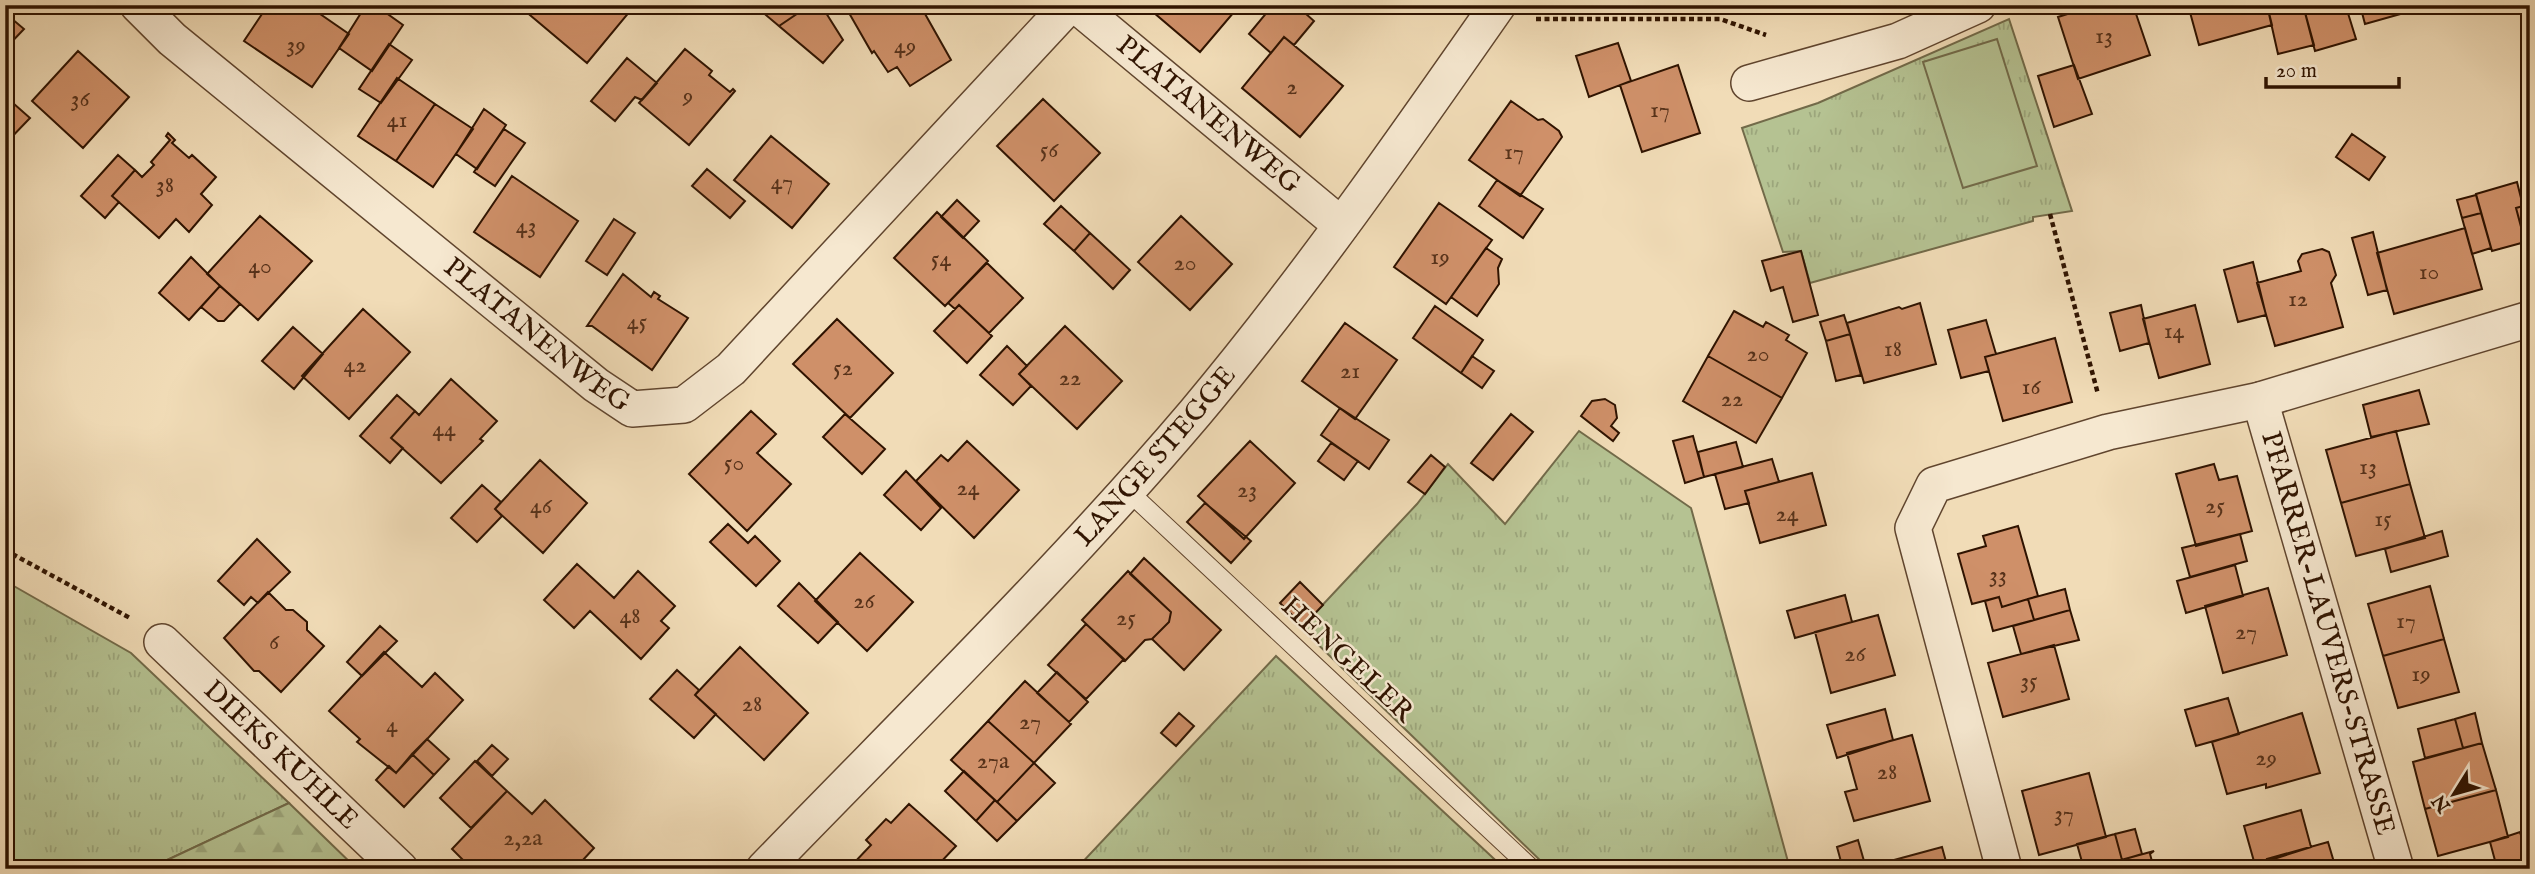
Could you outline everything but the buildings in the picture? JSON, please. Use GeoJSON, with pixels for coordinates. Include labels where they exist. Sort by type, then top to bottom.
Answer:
{"type":"FeatureCollection","features":[{"type":"Feature","properties":{"kind":"street","name":"PLATANENWEG"},"geometry":{"type":"LineString","coordinates":[[138,5],[172,39],[246,100],[596,385],[632,409],[684,405],[731,369],[1069,5]]}},
{"type":"Feature","properties":{"kind":"street","name":"PLATANENWEG"},"geometry":{"type":"LineString","coordinates":[[1076,5],[1341,225]]}},
{"type":"Feature","properties":{"kind":"street"},"geometry":{"type":"LineString","coordinates":[[1749,83],[1898,41],[1978,5]]}},
{"type":"Feature","properties":{"kind":"street","name":"LANGE STEGGE"},"geometry":{"type":"LineString","coordinates":[[764,869],[1128,490],[1285,302],[1490,16]]}},
{"type":"Feature","properties":{"kind":"street","name":"PFARRER-LAUVERS-STRASSE"},"geometry":{"type":"LineString","coordinates":[[2004,869],[1913,528],[1934,485],[2108,432],[2260,400],[2530,319]]}},
{"type":"Feature","properties":{"kind":"street","name":"PFARRER-LAUVERS-STRASSE"},"geometry":{"type":"LineString","coordinates":[[2260,400],[2396,869]]}},
{"type":"Feature","properties":{"kind":"street","name":"DIEKS KUHLE"},"geometry":{"type":"LineString","coordinates":[[162,642],[400,869]]}},
{"type":"Feature","properties":{"kind":"lane","name":"HENGELER"},"geometry":{"type":"LineString","coordinates":[[1128,490],[1532,869]]}},
{"type":"Feature","properties":{"kind":"path"},"geometry":{"type":"LineString","coordinates":[[1490,16],[1541,19],[1720,19],[1772,37],[1806,66]]}},
{"type":"Feature","properties":{"kind":"path"},"geometry":{"type":"LineString","coordinates":[[2050,214],[2108,432]]}},
{"type":"Feature","properties":{"kind":"path"},"geometry":{"type":"LineString","coordinates":[[5,550],[127,615],[162,642]]}},
{"type":"Feature","properties":{"kind":"green space"},"geometry":{"type":"Polygon","coordinates":[[[2009,19],[2072,211],[2033,217],[2033,221],[1810,283],[1801,251],[1783,252],[1742,128],[1818,103],[2009,19]]]}},
{"type":"Feature","properties":{"kind":"green space"},"geometry":{"type":"Polygon","coordinates":[[[1997,39],[2037,166],[1963,188],[1923,62],[1997,39]]]}},
{"type":"Feature","properties":{"kind":"green space"},"geometry":{"type":"Polygon","coordinates":[[[1579,431],[1691,508],[1790,869],[1549,869],[1301,628],[1417,504],[1448,464],[1505,524],[1579,431]]]}},
{"type":"Feature","properties":{"kind":"green space"},"geometry":{"type":"Polygon","coordinates":[[[5,581],[131,653],[289,803],[148,869],[5,869],[5,581]]]}},
{"type":"Feature","properties":{"kind":"green space"},"geometry":{"type":"Polygon","coordinates":[[[1276,656],[1505,869],[1076,869],[1276,656]]]}},
{"type":"Feature","properties":{"kind":"green space"},"geometry":{"type":"Polygon","coordinates":[[[289,803],[357,869],[148,869],[289,803]]]}}]}
